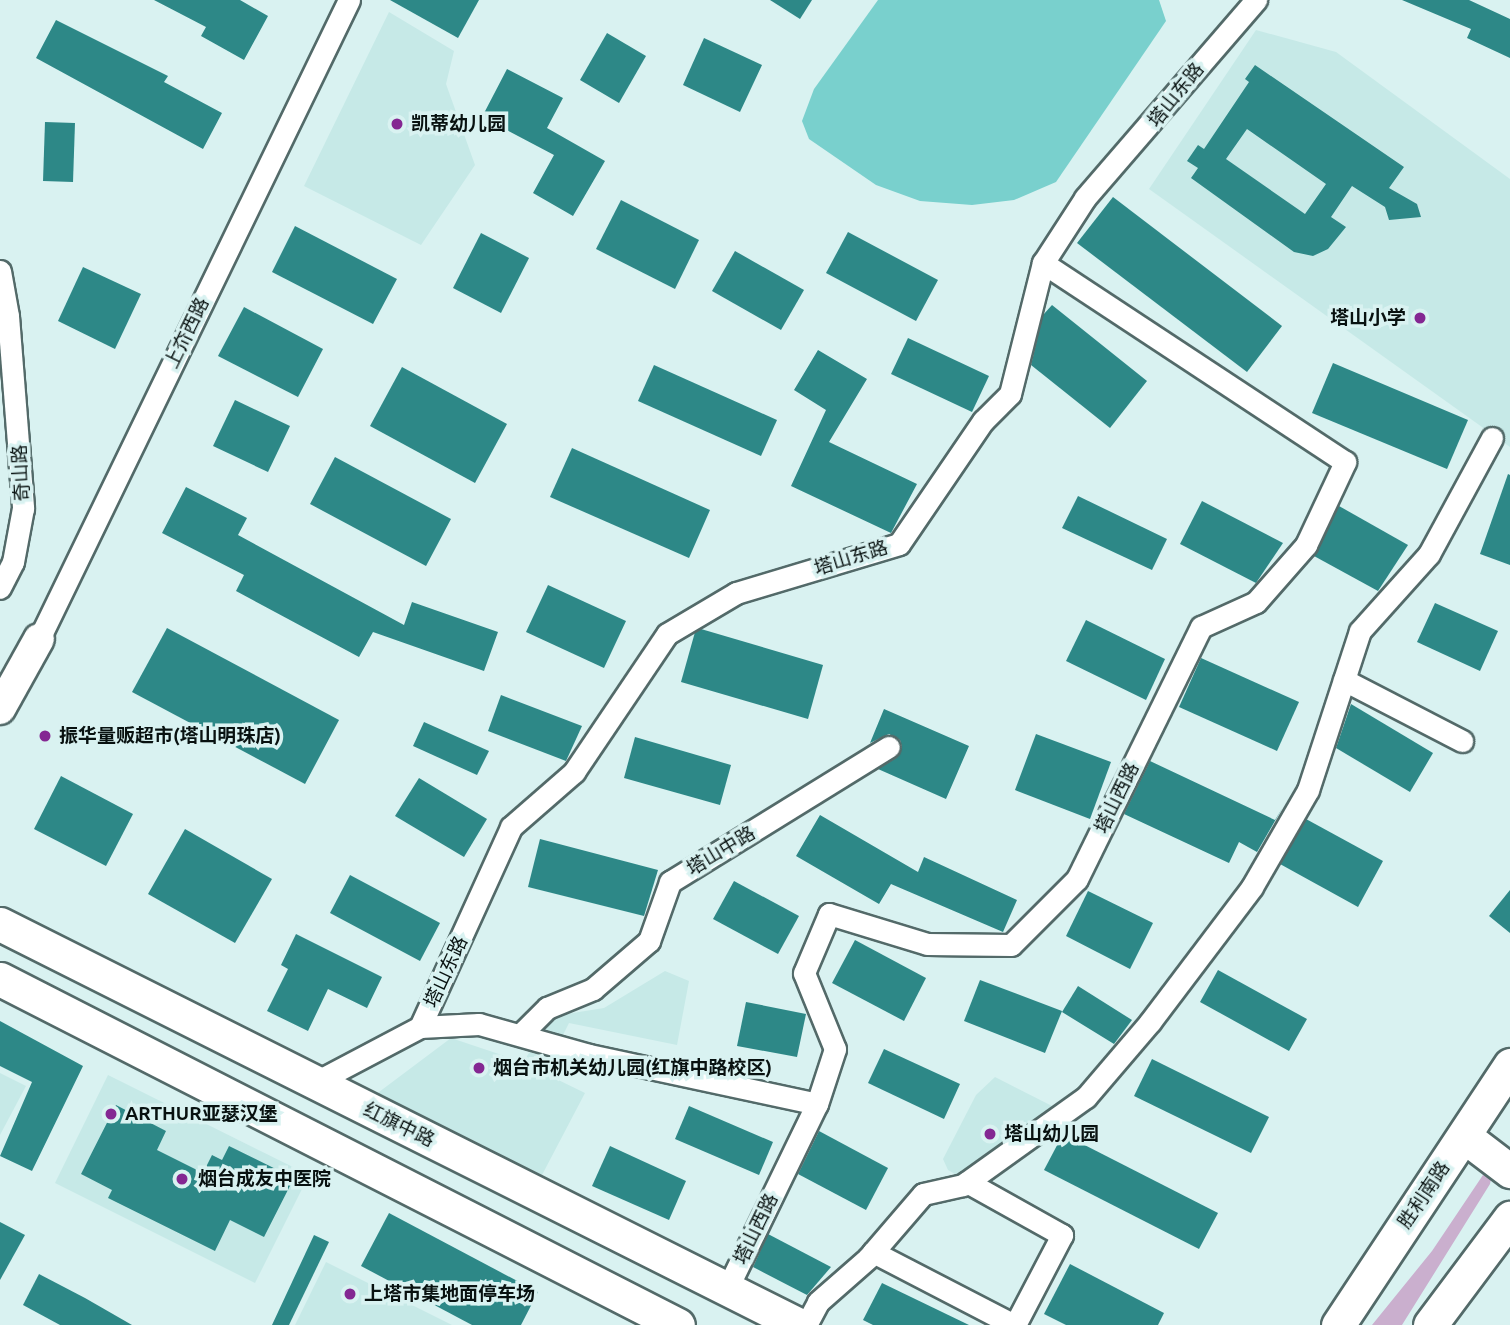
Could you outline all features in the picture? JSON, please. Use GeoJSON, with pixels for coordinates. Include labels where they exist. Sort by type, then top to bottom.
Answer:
{"type":"FeatureCollection","features":[{"type":"Feature","properties":{"kind":"main road","name":"红旗中路"},"geometry":{"type":"LineString","coordinates":[[0,924],[799,1325]]}},
{"type":"Feature","properties":{"kind":"main road"},"geometry":{"type":"LineString","coordinates":[[0,979],[678,1325]]}},
{"type":"Feature","properties":{"kind":"main road","name":"胜利南路"},"geometry":{"type":"LineString","coordinates":[[1338,1325],[1510,1065]]}},
{"type":"Feature","properties":{"kind":"main road"},"geometry":{"type":"LineString","coordinates":[[1464,1136],[1510,1171]]}},
{"type":"Feature","properties":{"kind":"main road"},"geometry":{"type":"LineString","coordinates":[[1430,1325],[1510,1218]]}},
{"type":"Feature","properties":{"kind":"street","name":"上夼西路"},"geometry":{"type":"LineString","coordinates":[[0,709],[39,639],[349,0]]}},
{"type":"Feature","properties":{"kind":"street","name":"塔山东路"},"geometry":{"type":"LineString","coordinates":[[420,1027],[511,827],[574,772],[667,634],[736,593],[900,544],[983,421],[1010,394],[1043,263],[1085,198],[1256,0]]}},
{"type":"Feature","properties":{"kind":"street","name":"塔山西路"},"geometry":{"type":"LineString","coordinates":[[727,1289],[817,1104],[835,1049],[804,973],[829,914],[927,944],[1011,945],[1077,879],[1201,626],[1256,602],[1306,545],[1345,462],[1043,263]]}},
{"type":"Feature","properties":{"kind":"street","name":"奇山路"},"geometry":{"type":"LineString","coordinates":[[0,271],[8,316],[23,508],[13,562],[0,588]]}},
{"type":"Feature","properties":{"kind":"street"},"geometry":{"type":"LineString","coordinates":[[806,1325],[818,1302],[873,1252],[923,1194],[967,1182],[1086,1097],[1252,887],[1308,790],[1360,631],[1429,554],[1492,438]]}},
{"type":"Feature","properties":{"kind":"street","name":"上夼西路"},"geometry":{"type":"LineString","coordinates":[[0,729],[25,666]]}},
{"type":"Feature","properties":{"kind":"street"},"geometry":{"type":"LineString","coordinates":[[1344,680],[1462,741]]}},
{"type":"Feature","properties":{"kind":"street","name":"塔山中路"},"geometry":{"type":"LineString","coordinates":[[522,1034],[547,1008],[593,989],[649,941],[670,882],[889,747]]}},
{"type":"Feature","properties":{"kind":"street"},"geometry":{"type":"LineString","coordinates":[[314,1083],[420,1027],[479,1024],[589,1055],[817,1104]]}},
{"type":"Feature","properties":{"kind":"street"},"geometry":{"type":"LineString","coordinates":[[873,1252],[1015,1325],[1062,1235],[967,1182]]}},
{"type":"Feature","properties":{"kind":"shaded area","name":"凯蒂幼儿园"},"geometry":{"type":"Polygon","coordinates":[[[389,12],[454,51],[446,84],[475,165],[421,245],[304,186],[389,12]]]}},
{"type":"Feature","properties":{"kind":"shaded area","name":"塔山小学"},"geometry":{"type":"Polygon","coordinates":[[[1256,30],[1336,52],[1510,179],[1510,447],[1149,189],[1256,30]]]}},
{"type":"Feature","properties":{"kind":"shaded area","name":"烟台市机关幼儿园(红旗中路校区)"},"geometry":{"type":"Polygon","coordinates":[[[665,971],[689,981],[677,1045],[569,1023],[544,1073],[585,1093],[542,1175],[375,1095],[451,1038],[523,1062],[554,1016],[604,1008],[665,971]]]}},
{"type":"Feature","properties":{"kind":"shaded area"},"geometry":{"type":"Polygon","coordinates":[[[0,1073],[26,1086],[0,1135],[0,1073]]]}},
{"type":"Feature","properties":{"kind":"shaded area","name":"烟台成友中医院"},"geometry":{"type":"Polygon","coordinates":[[[108,1075],[309,1175],[255,1283],[55,1183],[108,1075]]]}},
{"type":"Feature","properties":{"kind":"shaded area","name":"塔山幼儿园"},"geometry":{"type":"Polygon","coordinates":[[[995,1077],[1058,1109],[964,1179],[948,1170],[943,1159],[976,1095],[995,1077]]]}},
{"type":"Feature","properties":{"kind":"shaded area"},"geometry":{"type":"Polygon","coordinates":[[[1483,1175],[1491,1179],[1490,1184],[1402,1325],[1372,1325],[1432,1251],[1483,1175]]]}},
{"type":"Feature","properties":{"kind":"shaded area","name":"上塔市集地面停车场"},"geometry":{"type":"Polygon","coordinates":[[[326,1262],[452,1325],[295,1325],[326,1262]]]}},
{"type":"Feature","properties":{"kind":"water"},"geometry":{"type":"Polygon","coordinates":[[[878,0],[1159,0],[1166,21],[1056,182],[1014,200],[972,205],[920,201],[876,185],[809,139],[802,121],[814,89],[878,0]]]}},
{"type":"Feature","properties":{"kind":"building"},"geometry":{"type":"Polygon","coordinates":[[[154,0],[240,0],[268,16],[244,60],[201,36],[206,27],[154,0]]]}},
{"type":"Feature","properties":{"kind":"building"},"geometry":{"type":"Polygon","coordinates":[[[390,0],[479,0],[458,38],[390,0]]]}},
{"type":"Feature","properties":{"kind":"building"},"geometry":{"type":"Polygon","coordinates":[[[770,0],[812,0],[800,19],[770,0]]]}},
{"type":"Feature","properties":{"kind":"building"},"geometry":{"type":"Polygon","coordinates":[[[1402,0],[1469,0],[1510,19],[1510,58],[1467,38],[1471,29],[1402,0]]]}},
{"type":"Feature","properties":{"kind":"building"},"geometry":{"type":"Polygon","coordinates":[[[56,20],[168,76],[164,82],[222,113],[203,149],[36,58],[56,20]]]}},
{"type":"Feature","properties":{"kind":"building"},"geometry":{"type":"Polygon","coordinates":[[[607,33],[646,56],[619,103],[580,80],[607,33]]]}},
{"type":"Feature","properties":{"kind":"building"},"geometry":{"type":"Polygon","coordinates":[[[704,38],[762,65],[740,112],[683,85],[704,38]]]}},
{"type":"Feature","properties":{"kind":"building"},"geometry":{"type":"Polygon","coordinates":[[[1255,65],[1404,167],[1389,188],[1417,204],[1421,217],[1389,220],[1385,207],[1352,186],[1331,217],[1346,227],[1328,249],[1313,256],[1294,252],[1191,178],[1198,168],[1187,161],[1198,145],[1204,149],[1249,82],[1245,79],[1255,65]],[[1247,129],[1226,159],[1305,214],[1326,184],[1247,129]]]}},
{"type":"Feature","properties":{"kind":"building"},"geometry":{"type":"Polygon","coordinates":[[[507,69],[563,98],[547,128],[605,161],[573,216],[533,193],[554,155],[482,117],[507,69]]]}},
{"type":"Feature","properties":{"kind":"building"},"geometry":{"type":"Polygon","coordinates":[[[45,122],[75,123],[73,182],[43,181],[45,122]]]}},
{"type":"Feature","properties":{"kind":"building"},"geometry":{"type":"Polygon","coordinates":[[[1113,197],[1282,326],[1247,372],[1077,243],[1113,197]]]}},
{"type":"Feature","properties":{"kind":"building"},"geometry":{"type":"Polygon","coordinates":[[[621,200],[699,240],[675,289],[596,249],[621,200]]]}},
{"type":"Feature","properties":{"kind":"building"},"geometry":{"type":"Polygon","coordinates":[[[295,226],[397,279],[373,324],[272,272],[295,226]]]}},
{"type":"Feature","properties":{"kind":"building"},"geometry":{"type":"Polygon","coordinates":[[[848,232],[938,280],[916,321],[826,273],[848,232]]]}},
{"type":"Feature","properties":{"kind":"building"},"geometry":{"type":"Polygon","coordinates":[[[481,233],[529,258],[501,313],[453,288],[481,233]]]}},
{"type":"Feature","properties":{"kind":"building"},"geometry":{"type":"Polygon","coordinates":[[[735,251],[804,290],[781,330],[712,291],[735,251]]]}},
{"type":"Feature","properties":{"kind":"building"},"geometry":{"type":"Polygon","coordinates":[[[83,267],[141,294],[115,349],[58,321],[83,267]]]}},
{"type":"Feature","properties":{"kind":"building"},"geometry":{"type":"Polygon","coordinates":[[[1052,305],[1147,381],[1110,428],[1031,365],[1043,315],[1052,305]]]}},
{"type":"Feature","properties":{"kind":"building"},"geometry":{"type":"Polygon","coordinates":[[[244,307],[323,349],[298,397],[218,356],[244,307]]]}},
{"type":"Feature","properties":{"kind":"building"},"geometry":{"type":"Polygon","coordinates":[[[908,338],[989,376],[972,412],[891,374],[908,338]]]}},
{"type":"Feature","properties":{"kind":"building"},"geometry":{"type":"Polygon","coordinates":[[[818,350],[867,379],[829,442],[917,484],[891,533],[791,486],[826,410],[794,390],[818,350]]]}},
{"type":"Feature","properties":{"kind":"building"},"geometry":{"type":"Polygon","coordinates":[[[1333,363],[1468,420],[1447,469],[1312,413],[1333,363]]]}},
{"type":"Feature","properties":{"kind":"building"},"geometry":{"type":"Polygon","coordinates":[[[654,365],[777,420],[761,456],[638,401],[654,365]]]}},
{"type":"Feature","properties":{"kind":"building"},"geometry":{"type":"Polygon","coordinates":[[[402,367],[507,424],[475,483],[370,426],[402,367]]]}},
{"type":"Feature","properties":{"kind":"building"},"geometry":{"type":"Polygon","coordinates":[[[235,400],[290,426],[268,472],[213,446],[235,400]]]}},
{"type":"Feature","properties":{"kind":"building"},"geometry":{"type":"Polygon","coordinates":[[[572,448],[710,510],[689,558],[550,497],[572,448]]]}},
{"type":"Feature","properties":{"kind":"building"},"geometry":{"type":"Polygon","coordinates":[[[335,457],[451,519],[426,566],[310,504],[335,457]]]}},
{"type":"Feature","properties":{"kind":"building"},"geometry":{"type":"Polygon","coordinates":[[[1508,474],[1510,475],[1510,565],[1480,554],[1508,474]]]}},
{"type":"Feature","properties":{"kind":"building"},"geometry":{"type":"Polygon","coordinates":[[[186,487],[247,518],[238,535],[404,625],[412,602],[498,632],[484,671],[373,632],[359,657],[236,591],[244,575],[162,533],[186,487]]]}},
{"type":"Feature","properties":{"kind":"building"},"geometry":{"type":"Polygon","coordinates":[[[1078,496],[1167,539],[1152,570],[1062,528],[1078,496]]]}},
{"type":"Feature","properties":{"kind":"building"},"geometry":{"type":"Polygon","coordinates":[[[1202,501],[1283,543],[1256,583],[1180,544],[1202,501]]]}},
{"type":"Feature","properties":{"kind":"building"},"geometry":{"type":"Polygon","coordinates":[[[1339,506],[1408,545],[1378,591],[1314,556],[1339,506]]]}},
{"type":"Feature","properties":{"kind":"building"},"geometry":{"type":"Polygon","coordinates":[[[548,585],[626,621],[604,668],[526,632],[548,585]]]}},
{"type":"Feature","properties":{"kind":"building"},"geometry":{"type":"Polygon","coordinates":[[[1435,603],[1498,631],[1480,671],[1417,642],[1435,603]]]}},
{"type":"Feature","properties":{"kind":"building"},"geometry":{"type":"Polygon","coordinates":[[[1086,620],[1165,659],[1146,700],[1066,661],[1086,620]]]}},
{"type":"Feature","properties":{"kind":"building"},"geometry":{"type":"Polygon","coordinates":[[[167,628],[339,720],[305,784],[132,692],[167,628]]]}},
{"type":"Feature","properties":{"kind":"building"},"geometry":{"type":"Polygon","coordinates":[[[701,629],[823,665],[808,719],[681,682],[695,632],[701,629]]]}},
{"type":"Feature","properties":{"kind":"building"},"geometry":{"type":"Polygon","coordinates":[[[1201,658],[1299,702],[1277,751],[1179,707],[1201,658]]]}},
{"type":"Feature","properties":{"kind":"building"},"geometry":{"type":"Polygon","coordinates":[[[501,695],[582,726],[566,761],[488,731],[501,695]]]}},
{"type":"Feature","properties":{"kind":"building"},"geometry":{"type":"Polygon","coordinates":[[[1351,704],[1433,753],[1410,792],[1336,748],[1351,704]]]}},
{"type":"Feature","properties":{"kind":"building"},"geometry":{"type":"Polygon","coordinates":[[[884,709],[969,746],[946,799],[878,769],[896,758],[902,747],[900,740],[889,734],[870,743],[884,709]]]}},
{"type":"Feature","properties":{"kind":"building"},"geometry":{"type":"Polygon","coordinates":[[[424,722],[489,751],[477,775],[413,746],[424,722]]]}},
{"type":"Feature","properties":{"kind":"building"},"geometry":{"type":"Polygon","coordinates":[[[1036,734],[1111,762],[1090,819],[1015,790],[1036,734]]]}},
{"type":"Feature","properties":{"kind":"building"},"geometry":{"type":"Polygon","coordinates":[[[635,737],[731,765],[720,805],[624,778],[635,737]]]}},
{"type":"Feature","properties":{"kind":"building"},"geometry":{"type":"Polygon","coordinates":[[[1150,761],[1275,820],[1283,807],[1257,852],[1239,842],[1229,863],[1124,814],[1150,761]]]}},
{"type":"Feature","properties":{"kind":"building"},"geometry":{"type":"Polygon","coordinates":[[[61,776],[133,814],[106,866],[34,829],[61,776]]]}},
{"type":"Feature","properties":{"kind":"building"},"geometry":{"type":"Polygon","coordinates":[[[419,778],[487,819],[464,857],[395,816],[419,778]]]}},
{"type":"Feature","properties":{"kind":"building"},"geometry":{"type":"Polygon","coordinates":[[[820,815],[918,872],[924,857],[1017,900],[1003,932],[891,884],[879,904],[796,856],[820,815]]]}},
{"type":"Feature","properties":{"kind":"building"},"geometry":{"type":"Polygon","coordinates":[[[1306,819],[1383,861],[1358,907],[1280,864],[1306,819]]]}},
{"type":"Feature","properties":{"kind":"building"},"geometry":{"type":"Polygon","coordinates":[[[185,829],[272,879],[235,943],[148,894],[185,829]]]}},
{"type":"Feature","properties":{"kind":"building"},"geometry":{"type":"Polygon","coordinates":[[[540,839],[658,870],[644,916],[528,887],[540,839]]]}},
{"type":"Feature","properties":{"kind":"building"},"geometry":{"type":"Polygon","coordinates":[[[350,875],[440,923],[420,961],[330,913],[350,875]]]}},
{"type":"Feature","properties":{"kind":"building"},"geometry":{"type":"Polygon","coordinates":[[[734,881],[799,916],[778,954],[713,919],[734,881]]]}},
{"type":"Feature","properties":{"kind":"building"},"geometry":{"type":"Polygon","coordinates":[[[1510,890],[1510,933],[1489,916],[1510,890]]]}},
{"type":"Feature","properties":{"kind":"building"},"geometry":{"type":"Polygon","coordinates":[[[1088,891],[1153,923],[1130,969],[1066,936],[1088,891]]]}},
{"type":"Feature","properties":{"kind":"building"},"geometry":{"type":"Polygon","coordinates":[[[296,934],[382,977],[367,1008],[328,989],[308,1031],[267,1011],[288,969],[281,965],[296,934]]]}},
{"type":"Feature","properties":{"kind":"building"},"geometry":{"type":"Polygon","coordinates":[[[855,940],[926,978],[904,1021],[832,983],[855,940]]]}},
{"type":"Feature","properties":{"kind":"building"},"geometry":{"type":"Polygon","coordinates":[[[1218,970],[1307,1019],[1289,1051],[1200,1002],[1218,970]]]}},
{"type":"Feature","properties":{"kind":"building"},"geometry":{"type":"Polygon","coordinates":[[[980,980],[1062,1011],[1045,1053],[964,1021],[980,980]]]}},
{"type":"Feature","properties":{"kind":"building"},"geometry":{"type":"Polygon","coordinates":[[[1078,986],[1132,1020],[1114,1044],[1062,1012],[1078,986]]]}},
{"type":"Feature","properties":{"kind":"building"},"geometry":{"type":"Polygon","coordinates":[[[746,1002],[806,1014],[797,1057],[737,1046],[746,1002]]]}},
{"type":"Feature","properties":{"kind":"building"},"geometry":{"type":"Polygon","coordinates":[[[0,1021],[83,1066],[32,1171],[0,1156],[32,1082],[0,1066],[0,1021]]]}},
{"type":"Feature","properties":{"kind":"building"},"geometry":{"type":"Polygon","coordinates":[[[884,1049],[960,1084],[944,1119],[868,1083],[884,1049]]]}},
{"type":"Feature","properties":{"kind":"building"},"geometry":{"type":"Polygon","coordinates":[[[1152,1059],[1269,1117],[1251,1153],[1134,1096],[1152,1059]]]}},
{"type":"Feature","properties":{"kind":"building"},"geometry":{"type":"Polygon","coordinates":[[[116,1105],[166,1131],[157,1150],[203,1173],[212,1155],[222,1160],[229,1146],[294,1178],[264,1237],[230,1220],[215,1251],[108,1198],[112,1190],[81,1174],[116,1105]]]}},
{"type":"Feature","properties":{"kind":"building"},"geometry":{"type":"Polygon","coordinates":[[[689,1106],[773,1142],[759,1175],[675,1139],[689,1106]]]}},
{"type":"Feature","properties":{"kind":"building"},"geometry":{"type":"Polygon","coordinates":[[[819,1131],[888,1168],[866,1210],[798,1174],[819,1131]]]}},
{"type":"Feature","properties":{"kind":"building"},"geometry":{"type":"Polygon","coordinates":[[[1063,1134],[1218,1213],[1199,1249],[1044,1170],[1063,1134]]]}},
{"type":"Feature","properties":{"kind":"building"},"geometry":{"type":"Polygon","coordinates":[[[610,1146],[686,1181],[669,1220],[592,1186],[610,1146]]]}},
{"type":"Feature","properties":{"kind":"building"},"geometry":{"type":"Polygon","coordinates":[[[389,1213],[538,1292],[521,1325],[472,1325],[361,1266],[389,1213]]]}},
{"type":"Feature","properties":{"kind":"building"},"geometry":{"type":"Polygon","coordinates":[[[0,1222],[25,1235],[0,1280],[0,1222]]]}},
{"type":"Feature","properties":{"kind":"building"},"geometry":{"type":"Polygon","coordinates":[[[768,1234],[831,1267],[807,1295],[753,1267],[768,1234]]]}},
{"type":"Feature","properties":{"kind":"building"},"geometry":{"type":"Polygon","coordinates":[[[314,1235],[329,1242],[289,1325],[272,1325],[314,1235]]]}},
{"type":"Feature","properties":{"kind":"building"},"geometry":{"type":"Polygon","coordinates":[[[1070,1264],[1164,1313],[1158,1325],[1066,1325],[1044,1314],[1070,1264]]]}},
{"type":"Feature","properties":{"kind":"building"},"geometry":{"type":"Polygon","coordinates":[[[39,1274],[132,1325],[60,1325],[23,1305],[39,1274]]]}},
{"type":"Feature","properties":{"kind":"building"},"geometry":{"type":"Polygon","coordinates":[[[882,1283],[969,1325],[873,1325],[863,1320],[882,1283]]]}},
{"type":"Feature","properties":{"kind":"place","name":"凯蒂幼儿园"},"geometry":{"type":"Point","coordinates":[397,124]}},
{"type":"Feature","properties":{"kind":"place","name":"塔山小学"},"geometry":{"type":"Point","coordinates":[1420,318]}},
{"type":"Feature","properties":{"kind":"place","name":"振华量贩超市(塔山明珠店)"},"geometry":{"type":"Point","coordinates":[45,736]}},
{"type":"Feature","properties":{"kind":"place","name":"烟台市机关幼儿园(红旗中路校区)"},"geometry":{"type":"Point","coordinates":[479,1068]}},
{"type":"Feature","properties":{"kind":"place","name":"ARTHUR亚瑟汉堡"},"geometry":{"type":"Point","coordinates":[111,1114]}},
{"type":"Feature","properties":{"kind":"place","name":"塔山幼儿园"},"geometry":{"type":"Point","coordinates":[990,1134]}},
{"type":"Feature","properties":{"kind":"place","name":"烟台成友中医院"},"geometry":{"type":"Point","coordinates":[182,1179]}},
{"type":"Feature","properties":{"kind":"place","name":"上塔市集地面停车场"},"geometry":{"type":"Point","coordinates":[350,1294]}}]}
